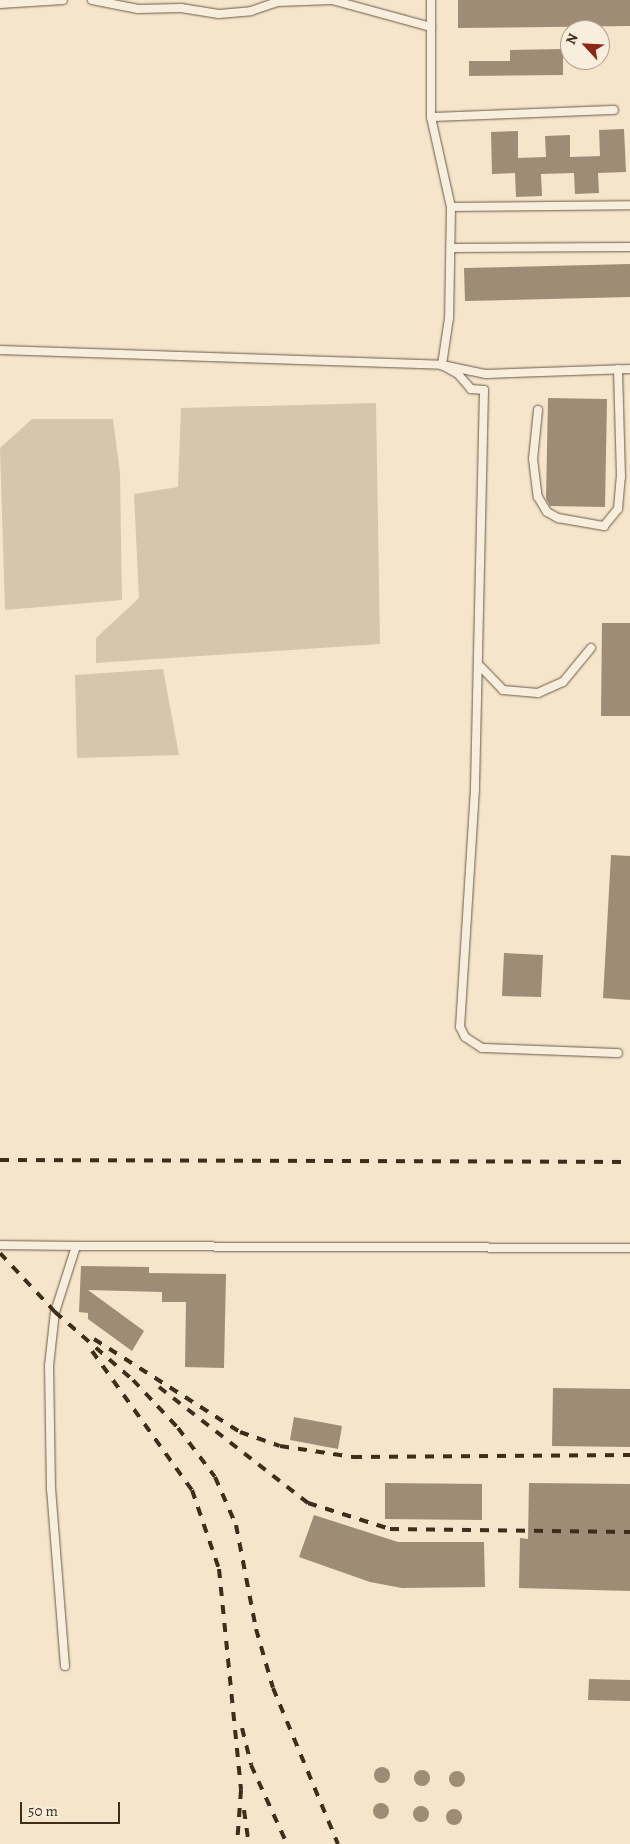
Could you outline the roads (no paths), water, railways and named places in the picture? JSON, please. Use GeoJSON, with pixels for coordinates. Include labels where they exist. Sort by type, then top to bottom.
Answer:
{"type":"FeatureCollection","features":[{"type":"Feature","properties":{"kind":"lane"},"geometry":{"type":"LineString","coordinates":[[0,4],[63,0]]}},
{"type":"Feature","properties":{"kind":"lane"},"geometry":{"type":"LineString","coordinates":[[92,0],[138,9],[181,8],[219,14],[251,11],[277,2],[332,0],[431,27]]}},
{"type":"Feature","properties":{"kind":"lane"},"geometry":{"type":"LineString","coordinates":[[431,0],[430,117],[451,207],[448,318],[442,366]]}},
{"type":"Feature","properties":{"kind":"lane"},"geometry":{"type":"LineString","coordinates":[[430,117],[614,110]]}},
{"type":"Feature","properties":{"kind":"lane"},"geometry":{"type":"LineString","coordinates":[[451,207],[630,205]]}},
{"type":"Feature","properties":{"kind":"lane"},"geometry":{"type":"LineString","coordinates":[[451,248],[630,247]]}},
{"type":"Feature","properties":{"kind":"lane"},"geometry":{"type":"LineString","coordinates":[[0,350],[442,366],[486,374],[630,368]]}},
{"type":"Feature","properties":{"kind":"lane"},"geometry":{"type":"LineString","coordinates":[[442,366],[458,374],[471,390],[484,390]]}},
{"type":"Feature","properties":{"kind":"lane"},"geometry":{"type":"LineString","coordinates":[[538,410],[533,459],[538,497],[546,512],[558,518],[604,526],[618,510],[621,477],[618,369]]}},
{"type":"Feature","properties":{"kind":"lane"},"geometry":{"type":"LineString","coordinates":[[486,374],[484,390],[475,789],[460,1027],[465,1037],[482,1048],[618,1052]]}},
{"type":"Feature","properties":{"kind":"lane"},"geometry":{"type":"LineString","coordinates":[[478,664],[502,690],[518,694],[538,693],[562,682],[591,648]]}},
{"type":"Feature","properties":{"kind":"lane"},"geometry":{"type":"LineString","coordinates":[[0,1245],[630,1248]]}},
{"type":"Feature","properties":{"kind":"lane"},"geometry":{"type":"LineString","coordinates":[[65,1666],[51,1490],[49,1366],[55,1312],[76,1246]]}},
{"type":"Feature","properties":{"kind":"railway"},"geometry":{"type":"LineString","coordinates":[[0,1160],[630,1162]]}},
{"type":"Feature","properties":{"kind":"railway"},"geometry":{"type":"LineString","coordinates":[[0,1253],[55,1312],[133,1380],[178,1428],[215,1477],[236,1525],[256,1629],[273,1688],[338,1844]]}},
{"type":"Feature","properties":{"kind":"railway"},"geometry":{"type":"LineString","coordinates":[[94,1339],[240,1432],[280,1446],[353,1457],[630,1455]]}},
{"type":"Feature","properties":{"kind":"railway"},"geometry":{"type":"LineString","coordinates":[[92,1351],[192,1490],[219,1569],[241,1790],[237,1844]]}},
{"type":"Feature","properties":{"kind":"railway"},"geometry":{"type":"LineString","coordinates":[[159,1387],[308,1503],[390,1529],[630,1532]]}},
{"type":"Feature","properties":{"kind":"railway"},"geometry":{"type":"LineString","coordinates":[[242,1728],[251,1765],[287,1844]]}},
{"type":"Feature","properties":{"kind":"railway"},"geometry":{"type":"LineString","coordinates":[[244,1810],[249,1844]]}}]}
